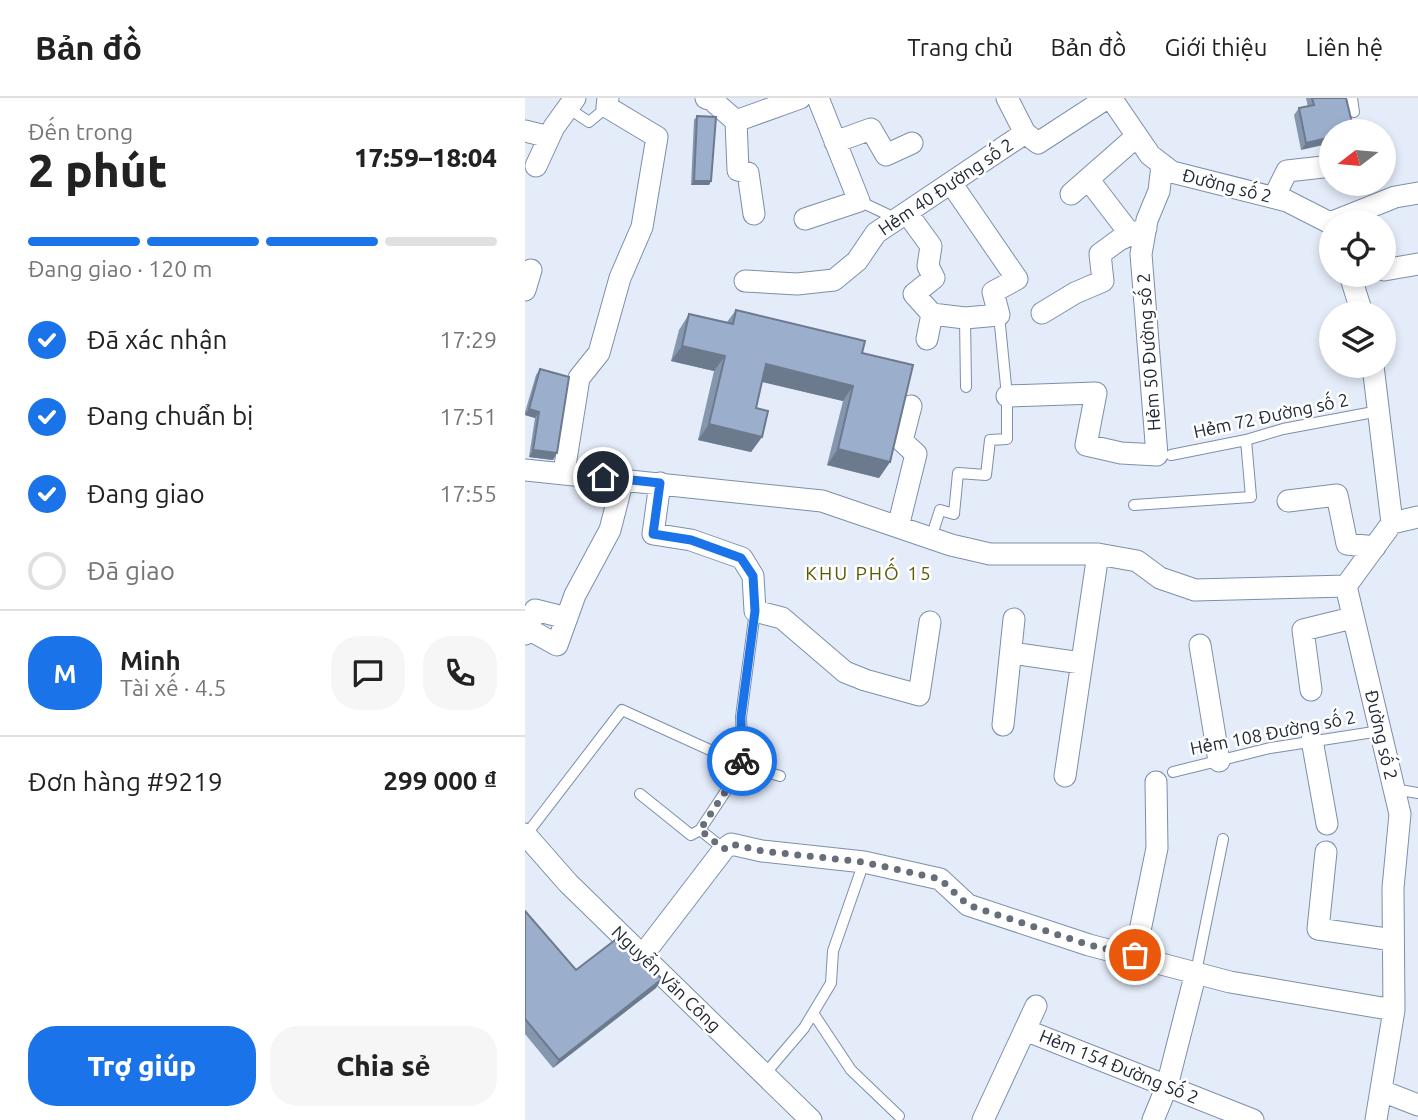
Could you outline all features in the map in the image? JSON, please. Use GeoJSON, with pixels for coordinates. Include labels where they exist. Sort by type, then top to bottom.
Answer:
{"type":"FeatureCollection","features":[{"type":"Feature","properties":{"kind":"street"},"geometry":{"type":"LineString","coordinates":[[706,98],[736,121],[738,170],[748,173],[754,214]]}},
{"type":"Feature","properties":{"kind":"street"},"geometry":{"type":"LineString","coordinates":[[736,121],[800,98]]}},
{"type":"Feature","properties":{"kind":"street"},"geometry":{"type":"LineString","coordinates":[[805,219],[859,201],[818,98]]}},
{"type":"Feature","properties":{"kind":"street"},"geometry":{"type":"LineString","coordinates":[[1007,98],[1025,133]]}},
{"type":"Feature","properties":{"kind":"street","name":"Hẻm 40 Đường số 2"},"geometry":{"type":"LineString","coordinates":[[745,281],[797,284],[834,280],[857,261],[876,233],[1025,133],[1038,143],[1109,98]]}},
{"type":"Feature","properties":{"kind":"street","name":"Đường số 2"},"geometry":{"type":"LineString","coordinates":[[1109,98],[1150,155],[1172,172],[1274,197],[1319,217]]}},
{"type":"Feature","properties":{"kind":"street"},"geometry":{"type":"LineString","coordinates":[[536,166],[549,137],[571,103]]}},
{"type":"Feature","properties":{"kind":"street"},"geometry":{"type":"LineString","coordinates":[[564,472],[579,378],[600,353],[620,278],[642,227],[657,137],[607,103]]}},
{"type":"Feature","properties":{"kind":"street"},"geometry":{"type":"LineString","coordinates":[[835,142],[871,129],[886,155],[912,143]]}},
{"type":"Feature","properties":{"kind":"street"},"geometry":{"type":"LineString","coordinates":[[525,131],[549,137]]}},
{"type":"Feature","properties":{"kind":"street"},"geometry":{"type":"LineString","coordinates":[[1071,194],[1137,136]]}},
{"type":"Feature","properties":{"kind":"street","name":"Hẻm 50 Đường số 2"},"geometry":{"type":"LineString","coordinates":[[1007,396],[1096,393],[1086,445],[1121,453],[1157,455],[1138,231],[1159,191],[1162,164]]}},
{"type":"Feature","properties":{"kind":"street"},"geometry":{"type":"LineString","coordinates":[[1274,197],[1287,171],[1319,167]]}},
{"type":"Feature","properties":{"kind":"street"},"geometry":{"type":"LineString","coordinates":[[1042,313],[1075,293],[1103,281],[1100,254],[1138,231],[1089,179]]}},
{"type":"Feature","properties":{"kind":"street"},"geometry":{"type":"LineString","coordinates":[[902,216],[931,246],[928,266],[934,278],[914,294],[932,314],[965,317],[999,315],[993,292],[1017,279],[951,183]]}},
{"type":"Feature","properties":{"kind":"street"},"geometry":{"type":"LineString","coordinates":[[1363,210],[1395,197],[1418,193]]}},
{"type":"Feature","properties":{"kind":"street"},"geometry":{"type":"LineString","coordinates":[[1396,268],[1418,264]]}},
{"type":"Feature","properties":{"kind":"street"},"geometry":{"type":"LineString","coordinates":[[525,290],[531,270]]}},
{"type":"Feature","properties":{"kind":"street"},"geometry":{"type":"LineString","coordinates":[[927,339],[932,314]]}},
{"type":"Feature","properties":{"kind":"street"},"geometry":{"type":"LineString","coordinates":[[1374,378],[1392,523]]}},
{"type":"Feature","properties":{"kind":"street"},"geometry":{"type":"LineString","coordinates":[[898,527],[916,454],[902,441],[911,407]]}},
{"type":"Feature","properties":{"kind":"street"},"geometry":{"type":"LineString","coordinates":[[525,470],[822,501],[931,538],[990,554],[1098,554],[1137,561],[1160,578],[1195,590],[1346,586],[1392,523],[1418,517]]}},
{"type":"Feature","properties":{"kind":"street"},"geometry":{"type":"LineString","coordinates":[[567,618],[534,610],[526,630],[557,645],[567,618],[575,595],[610,530],[623,479]]}},
{"type":"Feature","properties":{"kind":"street"},"geometry":{"type":"LineString","coordinates":[[660,483],[653,534],[691,540],[741,558],[753,576],[755,611],[782,618],[845,672],[919,695],[930,622]]}},
{"type":"Feature","properties":{"kind":"street"},"geometry":{"type":"LineString","coordinates":[[1288,502],[1337,495],[1347,544],[1375,547]]}},
{"type":"Feature","properties":{"kind":"street"},"geometry":{"type":"LineString","coordinates":[[1065,776],[1098,554]]}},
{"type":"Feature","properties":{"kind":"street","name":"Đường số 2"},"geometry":{"type":"LineString","coordinates":[[1346,586],[1400,814],[1393,888],[1394,1010],[1377,1120]]}},
{"type":"Feature","properties":{"kind":"street"},"geometry":{"type":"LineString","coordinates":[[1311,690],[1303,630],[1352,618]]}},
{"type":"Feature","properties":{"kind":"street"},"geometry":{"type":"LineString","coordinates":[[1003,725],[1014,620]]}},
{"type":"Feature","properties":{"kind":"street"},"geometry":{"type":"LineString","coordinates":[[1200,645],[1219,761]]}},
{"type":"Feature","properties":{"kind":"street"},"geometry":{"type":"LineString","coordinates":[[1012,653],[1081,663]]}},
{"type":"Feature","properties":{"kind":"street"},"geometry":{"type":"LineString","coordinates":[[1312,740],[1327,824]]}},
{"type":"Feature","properties":{"kind":"street"},"geometry":{"type":"LineString","coordinates":[[1135,955],[1157,848],[1165,777]]}},
{"type":"Feature","properties":{"kind":"street","name":"Nguyễn Văn Công"},"geometry":{"type":"LineString","coordinates":[[525,834],[568,883],[811,1120]]}},
{"type":"Feature","properties":{"kind":"street"},"geometry":{"type":"LineString","coordinates":[[642,956],[724,849],[731,844],[762,851],[863,862],[940,879],[968,905],[1089,945],[1230,982],[1394,1010]]}},
{"type":"Feature","properties":{"kind":"street"},"geometry":{"type":"LineString","coordinates":[[1326,852],[1318,929],[1393,940]]}},
{"type":"Feature","properties":{"kind":"street"},"geometry":{"type":"LineString","coordinates":[[1153,1120],[1167,1086],[1196,972]]}},
{"type":"Feature","properties":{"kind":"street"},"geometry":{"type":"LineString","coordinates":[[983,1120],[1035,1006]]}},
{"type":"Feature","properties":{"kind":"street","name":"Hẻm 154 Đường Số 2"},"geometry":{"type":"LineString","coordinates":[[1025,1030],[1253,1120]]}},
{"type":"Feature","properties":{"kind":"street"},"geometry":{"type":"LineString","coordinates":[[1382,1091],[1418,1105]]}},
{"type":"Feature","properties":{"kind":"lane"},"geometry":{"type":"LineString","coordinates":[[1352,98],[1354,112]]}},
{"type":"Feature","properties":{"kind":"lane"},"geometry":{"type":"LineString","coordinates":[[571,103],[589,122],[607,103]]}},
{"type":"Feature","properties":{"kind":"lane"},"geometry":{"type":"LineString","coordinates":[[859,201],[902,216]]}},
{"type":"Feature","properties":{"kind":"lane"},"geometry":{"type":"LineString","coordinates":[[931,538],[940,510],[954,514],[958,473],[986,475],[990,439],[1007,439],[1007,396],[999,315]]}},
{"type":"Feature","properties":{"kind":"lane"},"geometry":{"type":"LineString","coordinates":[[965,317],[966,387]]}},
{"type":"Feature","properties":{"kind":"lane","name":"Hẻm 72 Đường số 2"},"geometry":{"type":"LineString","coordinates":[[1171,455],[1246,440],[1283,429],[1378,411]]}},
{"type":"Feature","properties":{"kind":"lane"},"geometry":{"type":"LineString","coordinates":[[1134,505],[1251,497],[1246,440]]}},
{"type":"Feature","properties":{"kind":"lane"},"geometry":{"type":"LineString","coordinates":[[640,794],[691,835],[700,830],[743,765],[741,717],[755,611]]}},
{"type":"Feature","properties":{"kind":"lane"},"geometry":{"type":"LineString","coordinates":[[525,834],[622,710],[743,765],[780,776]]}},
{"type":"Feature","properties":{"kind":"lane","name":"Hẻm 108 Đường số 2"},"geometry":{"type":"LineString","coordinates":[[1165,777],[1219,761],[1312,740],[1380,731]]}},
{"type":"Feature","properties":{"kind":"lane"},"geometry":{"type":"LineString","coordinates":[[1394,789],[1418,793]]}},
{"type":"Feature","properties":{"kind":"lane"},"geometry":{"type":"LineString","coordinates":[[700,830],[724,849]]}},
{"type":"Feature","properties":{"kind":"lane"},"geometry":{"type":"LineString","coordinates":[[1196,972],[1223,839]]}},
{"type":"Feature","properties":{"kind":"lane"},"geometry":{"type":"LineString","coordinates":[[765,1075],[804,1028],[831,983],[833,951],[863,862]]}},
{"type":"Feature","properties":{"kind":"lane"},"geometry":{"type":"LineString","coordinates":[[813,1013],[851,1070],[899,1116]]}},
{"type":"Feature","properties":{"kind":"building"},"geometry":{"type":"Polygon","coordinates":[[[1312,98],[1346,98],[1351,119],[1319,119],[1319,140],[1306,143],[1299,108],[1314,105],[1312,98]]]}},
{"type":"Feature","properties":{"kind":"building"},"geometry":{"type":"Polygon","coordinates":[[[697,116],[716,117],[711,181],[694,181],[697,116]]]}},
{"type":"Feature","properties":{"kind":"building"},"geometry":{"type":"Polygon","coordinates":[[[736,310],[865,341],[862,353],[913,365],[890,462],[838,449],[853,386],[766,364],[756,408],[768,411],[762,437],[709,424],[725,356],[682,346],[689,314],[733,324],[736,310]]]}},
{"type":"Feature","properties":{"kind":"building"},"geometry":{"type":"Polygon","coordinates":[[[540,369],[569,377],[557,453],[533,450],[539,412],[529,409],[540,369]]]}},
{"type":"Feature","properties":{"kind":"building"},"geometry":{"type":"Polygon","coordinates":[[[525,911],[576,970],[619,937],[662,979],[559,1060],[525,1019],[525,911]]]}},
{"type":"Feature","properties":{"kind":"way so far"},"geometry":{"type":"LineString","coordinates":[[742,761],[743,765],[700,830],[724,849],[731,844],[762,851],[863,862],[940,879],[968,905],[1089,945],[1135,955]]}},
{"type":"Feature","properties":{"kind":"district","name":"KHU PHỐ 15"},"geometry":{"type":"Point","coordinates":[869,573]}},
{"type":"Feature","properties":{"kind":"route"},"geometry":{"type":"LineString","coordinates":[[603,477],[660,483],[653,534],[691,540],[741,558],[753,576],[755,611],[741,717],[742,761]]}}]}
